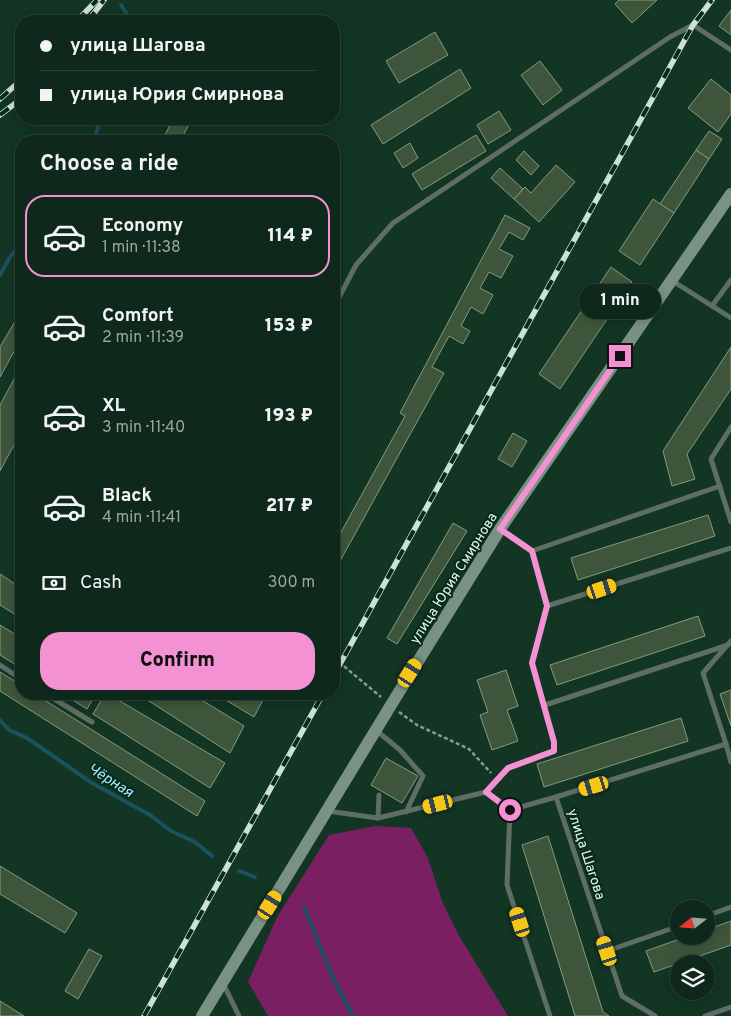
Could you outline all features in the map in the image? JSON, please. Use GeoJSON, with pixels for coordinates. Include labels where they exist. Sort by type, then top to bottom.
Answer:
{"type":"FeatureCollection","features":[{"type":"Feature","properties":{"kind":"main road","name":"улица Юрия Смирнова"},"geometry":{"type":"LineString","coordinates":[[202,1016],[500,529],[731,194]]}},
{"type":"Feature","properties":{"kind":"lane"},"geometry":{"type":"LineString","coordinates":[[340,296],[356,265],[393,223],[670,37],[693,25],[731,50]]}},
{"type":"Feature","properties":{"kind":"lane"},"geometry":{"type":"LineString","coordinates":[[671,280],[731,318]]}},
{"type":"Feature","properties":{"kind":"lane"},"geometry":{"type":"LineString","coordinates":[[712,306],[731,280]]}},
{"type":"Feature","properties":{"kind":"lane"},"geometry":{"type":"LineString","coordinates":[[731,427],[711,459],[731,522]]}},
{"type":"Feature","properties":{"kind":"lane"},"geometry":{"type":"LineString","coordinates":[[532,551],[720,486]]}},
{"type":"Feature","properties":{"kind":"lane"},"geometry":{"type":"LineString","coordinates":[[327,811],[378,818],[486,792],[508,768],[554,751],[554,742],[545,705],[532,663],[547,606],[532,551],[500,529]]}},
{"type":"Feature","properties":{"kind":"lane"},"geometry":{"type":"LineString","coordinates":[[547,606],[731,548]]}},
{"type":"Feature","properties":{"kind":"lane"},"geometry":{"type":"LineString","coordinates":[[545,705],[729,643]]}},
{"type":"Feature","properties":{"kind":"lane"},"geometry":{"type":"LineString","coordinates":[[729,643],[703,673],[731,762]]}},
{"type":"Feature","properties":{"kind":"lane"},"geometry":{"type":"LineString","coordinates":[[0,665],[15,675]]}},
{"type":"Feature","properties":{"kind":"lane"},"geometry":{"type":"LineString","coordinates":[[56,700],[92,722]]}},
{"type":"Feature","properties":{"kind":"lane"},"geometry":{"type":"LineString","coordinates":[[376,730],[400,750],[422,776],[406,812]]}},
{"type":"Feature","properties":{"kind":"lane"},"geometry":{"type":"LineString","coordinates":[[556,797],[726,744]]}},
{"type":"Feature","properties":{"kind":"lane"},"geometry":{"type":"LineString","coordinates":[[486,792],[510,810],[507,884],[550,1016]]}},
{"type":"Feature","properties":{"kind":"lane"},"geometry":{"type":"LineString","coordinates":[[378,818],[379,796]]}},
{"type":"Feature","properties":{"kind":"lane","name":"улица Шагова"},"geometry":{"type":"LineString","coordinates":[[510,810],[556,797],[622,996],[655,1016]]}},
{"type":"Feature","properties":{"kind":"lane"},"geometry":{"type":"LineString","coordinates":[[715,913],[731,907]]}},
{"type":"Feature","properties":{"kind":"lane"},"geometry":{"type":"LineString","coordinates":[[607,951],[670,929]]}},
{"type":"Feature","properties":{"kind":"lane"},"geometry":{"type":"LineString","coordinates":[[223,983],[239,1016]]}},
{"type":"Feature","properties":{"kind":"lane"},"geometry":{"type":"LineString","coordinates":[[705,1016],[731,1007]]}},
{"type":"Feature","properties":{"kind":"path"},"geometry":{"type":"LineString","coordinates":[[340,663],[417,725],[469,749],[498,779]]}},
{"type":"Feature","properties":{"kind":"shaded area"},"geometry":{"type":"Polygon","coordinates":[[[375,826],[411,828],[428,858],[442,901],[458,934],[508,1016],[268,1016],[248,982],[277,917],[329,835],[375,826]]]}},
{"type":"Feature","properties":{"kind":"building"},"geometry":{"type":"Polygon","coordinates":[[[619,0],[657,0],[632,23],[615,4],[619,0]]]}},
{"type":"Feature","properties":{"kind":"building"},"geometry":{"type":"Polygon","coordinates":[[[731,10],[731,35],[719,26],[731,10]]]}},
{"type":"Feature","properties":{"kind":"building"},"geometry":{"type":"Polygon","coordinates":[[[435,32],[448,55],[399,83],[386,61],[435,32]]]}},
{"type":"Feature","properties":{"kind":"building"},"geometry":{"type":"Polygon","coordinates":[[[540,61],[562,90],[543,105],[521,75],[540,61]]]}},
{"type":"Feature","properties":{"kind":"building"},"geometry":{"type":"Polygon","coordinates":[[[460,69],[471,88],[383,144],[371,125],[460,69]]]}},
{"type":"Feature","properties":{"kind":"building"},"geometry":{"type":"Polygon","coordinates":[[[711,79],[731,95],[731,114],[718,132],[688,108],[711,79]]]}},
{"type":"Feature","properties":{"kind":"building"},"geometry":{"type":"Polygon","coordinates":[[[499,111],[511,130],[488,144],[477,125],[499,111]]]}},
{"type":"Feature","properties":{"kind":"building"},"geometry":{"type":"Polygon","coordinates":[[[170,125],[189,125],[183,135],[165,135],[170,125]]]}},
{"type":"Feature","properties":{"kind":"building"},"geometry":{"type":"Polygon","coordinates":[[[709,131],[722,139],[709,159],[696,150],[709,131]]]}},
{"type":"Feature","properties":{"kind":"building"},"geometry":{"type":"Polygon","coordinates":[[[476,135],[486,151],[422,190],[412,174],[476,135]]]}},
{"type":"Feature","properties":{"kind":"building"},"geometry":{"type":"Polygon","coordinates":[[[410,143],[418,158],[403,168],[394,153],[410,143]]]}},
{"type":"Feature","properties":{"kind":"building"},"geometry":{"type":"Polygon","coordinates":[[[696,150],[709,159],[674,213],[660,204],[696,150]]]}},
{"type":"Feature","properties":{"kind":"building"},"geometry":{"type":"Polygon","coordinates":[[[524,151],[539,166],[531,175],[516,160],[524,151]]]}},
{"type":"Feature","properties":{"kind":"building"},"geometry":{"type":"Polygon","coordinates":[[[556,165],[575,182],[539,222],[514,199],[525,187],[531,193],[556,165]]]}},
{"type":"Feature","properties":{"kind":"building"},"geometry":{"type":"Polygon","coordinates":[[[500,168],[523,189],[514,199],[491,178],[500,168]]]}},
{"type":"Feature","properties":{"kind":"building"},"geometry":{"type":"Polygon","coordinates":[[[653,199],[674,213],[640,265],[619,251],[653,199]]]}},
{"type":"Feature","properties":{"kind":"building"},"geometry":{"type":"Polygon","coordinates":[[[505,215],[530,228],[523,240],[509,232],[499,249],[513,256],[501,278],[489,272],[480,288],[493,295],[483,314],[471,307],[461,326],[470,331],[463,344],[449,336],[432,367],[444,373],[340,561],[340,534],[405,416],[400,413],[505,215]]]}},
{"type":"Feature","properties":{"kind":"building"},"geometry":{"type":"Polygon","coordinates":[[[611,267],[632,282],[560,389],[539,374],[611,267]]]}},
{"type":"Feature","properties":{"kind":"building"},"geometry":{"type":"Polygon","coordinates":[[[15,321],[15,350],[0,377],[0,347],[15,321]]]}},
{"type":"Feature","properties":{"kind":"building"},"geometry":{"type":"Polygon","coordinates":[[[731,347],[731,389],[687,454],[695,479],[672,486],[663,451],[731,347]]]}},
{"type":"Feature","properties":{"kind":"building"},"geometry":{"type":"Polygon","coordinates":[[[15,377],[15,443],[0,471],[0,405],[15,377]]]}},
{"type":"Feature","properties":{"kind":"building"},"geometry":{"type":"Polygon","coordinates":[[[513,433],[527,441],[512,467],[498,459],[513,433]]]}},
{"type":"Feature","properties":{"kind":"building"},"geometry":{"type":"Polygon","coordinates":[[[708,515],[715,536],[578,580],[571,558],[708,515]]]}},
{"type":"Feature","properties":{"kind":"building"},"geometry":{"type":"Polygon","coordinates":[[[453,523],[467,531],[397,644],[387,638],[453,523]]]}},
{"type":"Feature","properties":{"kind":"building"},"geometry":{"type":"Polygon","coordinates":[[[0,574],[15,584],[15,614],[0,605],[0,574]]]}},
{"type":"Feature","properties":{"kind":"building"},"geometry":{"type":"Polygon","coordinates":[[[698,616],[705,636],[557,685],[550,665],[698,616]]]}},
{"type":"Feature","properties":{"kind":"building"},"geometry":{"type":"Polygon","coordinates":[[[0,625],[15,634],[15,664],[0,655],[0,625]]]}},
{"type":"Feature","properties":{"kind":"building"},"geometry":{"type":"Polygon","coordinates":[[[506,670],[518,706],[507,710],[518,741],[492,750],[480,715],[488,712],[477,680],[506,670]]]}},
{"type":"Feature","properties":{"kind":"building"},"geometry":{"type":"Polygon","coordinates":[[[0,672],[15,681],[15,700],[45,700],[205,801],[197,816],[0,691],[0,672]]]}},
{"type":"Feature","properties":{"kind":"building"},"geometry":{"type":"Polygon","coordinates":[[[731,690],[731,726],[720,694],[731,690]]]}},
{"type":"Feature","properties":{"kind":"building"},"geometry":{"type":"Polygon","coordinates":[[[73,700],[92,700],[87,709],[73,700]]]}},
{"type":"Feature","properties":{"kind":"building"},"geometry":{"type":"Polygon","coordinates":[[[101,700],[118,700],[225,763],[210,788],[93,714],[101,700]]]}},
{"type":"Feature","properties":{"kind":"building"},"geometry":{"type":"Polygon","coordinates":[[[147,700],[202,700],[244,726],[230,753],[147,700]]]}},
{"type":"Feature","properties":{"kind":"building"},"geometry":{"type":"Polygon","coordinates":[[[226,700],[263,700],[254,717],[226,700]]]}},
{"type":"Feature","properties":{"kind":"building"},"geometry":{"type":"Polygon","coordinates":[[[681,718],[688,741],[544,787],[537,764],[681,718]]]}},
{"type":"Feature","properties":{"kind":"building"},"geometry":{"type":"Polygon","coordinates":[[[386,758],[418,776],[402,803],[371,785],[386,758]]]}},
{"type":"Feature","properties":{"kind":"building"},"geometry":{"type":"Polygon","coordinates":[[[548,836],[603,1012],[609,1016],[575,1016],[522,845],[548,836]]]}},
{"type":"Feature","properties":{"kind":"building"},"geometry":{"type":"Polygon","coordinates":[[[0,866],[77,913],[65,933],[0,894],[0,866]]]}},
{"type":"Feature","properties":{"kind":"building"},"geometry":{"type":"Polygon","coordinates":[[[731,921],[731,945],[702,955],[670,955],[670,966],[654,972],[646,951],[670,942],[670,945],[715,945],[715,927],[731,921]]]}},
{"type":"Feature","properties":{"kind":"building"},"geometry":{"type":"Polygon","coordinates":[[[89,949],[102,956],[78,999],[65,991],[89,949]]]}},
{"type":"Feature","properties":{"kind":"building"},"geometry":{"type":"Polygon","coordinates":[[[0,1001],[24,1016],[0,1016],[0,1001]]]}},
{"type":"Feature","properties":{"kind":"waterway","name":"Чёрная"},"geometry":{"type":"LineString","coordinates":[[121,5],[127,15]]}},
{"type":"Feature","properties":{"kind":"waterway","name":"Чёрная"},"geometry":{"type":"LineString","coordinates":[[96,135],[98,125]]}},
{"type":"Feature","properties":{"kind":"waterway","name":"Чёрная"},"geometry":{"type":"LineString","coordinates":[[0,275],[15,251]]}},
{"type":"Feature","properties":{"kind":"waterway","name":"Чёрная"},"geometry":{"type":"LineString","coordinates":[[0,720],[9,730],[27,738],[92,783],[150,815],[171,831],[195,842],[212,856]]}},
{"type":"Feature","properties":{"kind":"waterway","name":"Чёрная"},"geometry":{"type":"LineString","coordinates":[[239,871],[255,877]]}},
{"type":"Feature","properties":{"kind":"waterway","name":"Чёрная"},"geometry":{"type":"LineString","coordinates":[[304,907],[333,978],[353,1016]]}},
{"type":"Feature","properties":{"kind":"railway"},"geometry":{"type":"LineString","coordinates":[[83,15],[97,0]]}},
{"type":"Feature","properties":{"kind":"railway"},"geometry":{"type":"LineString","coordinates":[[93,15],[104,0]]}},
{"type":"Feature","properties":{"kind":"railway"},"geometry":{"type":"LineString","coordinates":[[340,664],[693,25],[712,0]]}},
{"type":"Feature","properties":{"kind":"railway"},"geometry":{"type":"LineString","coordinates":[[0,99],[15,85]]}},
{"type":"Feature","properties":{"kind":"railway"},"geometry":{"type":"LineString","coordinates":[[0,115],[15,104]]}},
{"type":"Feature","properties":{"kind":"railway"},"geometry":{"type":"LineString","coordinates":[[144,1016],[320,700]]}},
{"type":"Feature","properties":{"kind":"route"},"geometry":{"type":"LineString","coordinates":[[510,810],[486,792],[508,768],[554,751],[554,742],[532,663],[547,606],[532,551],[500,529],[620,356]]}}]}
